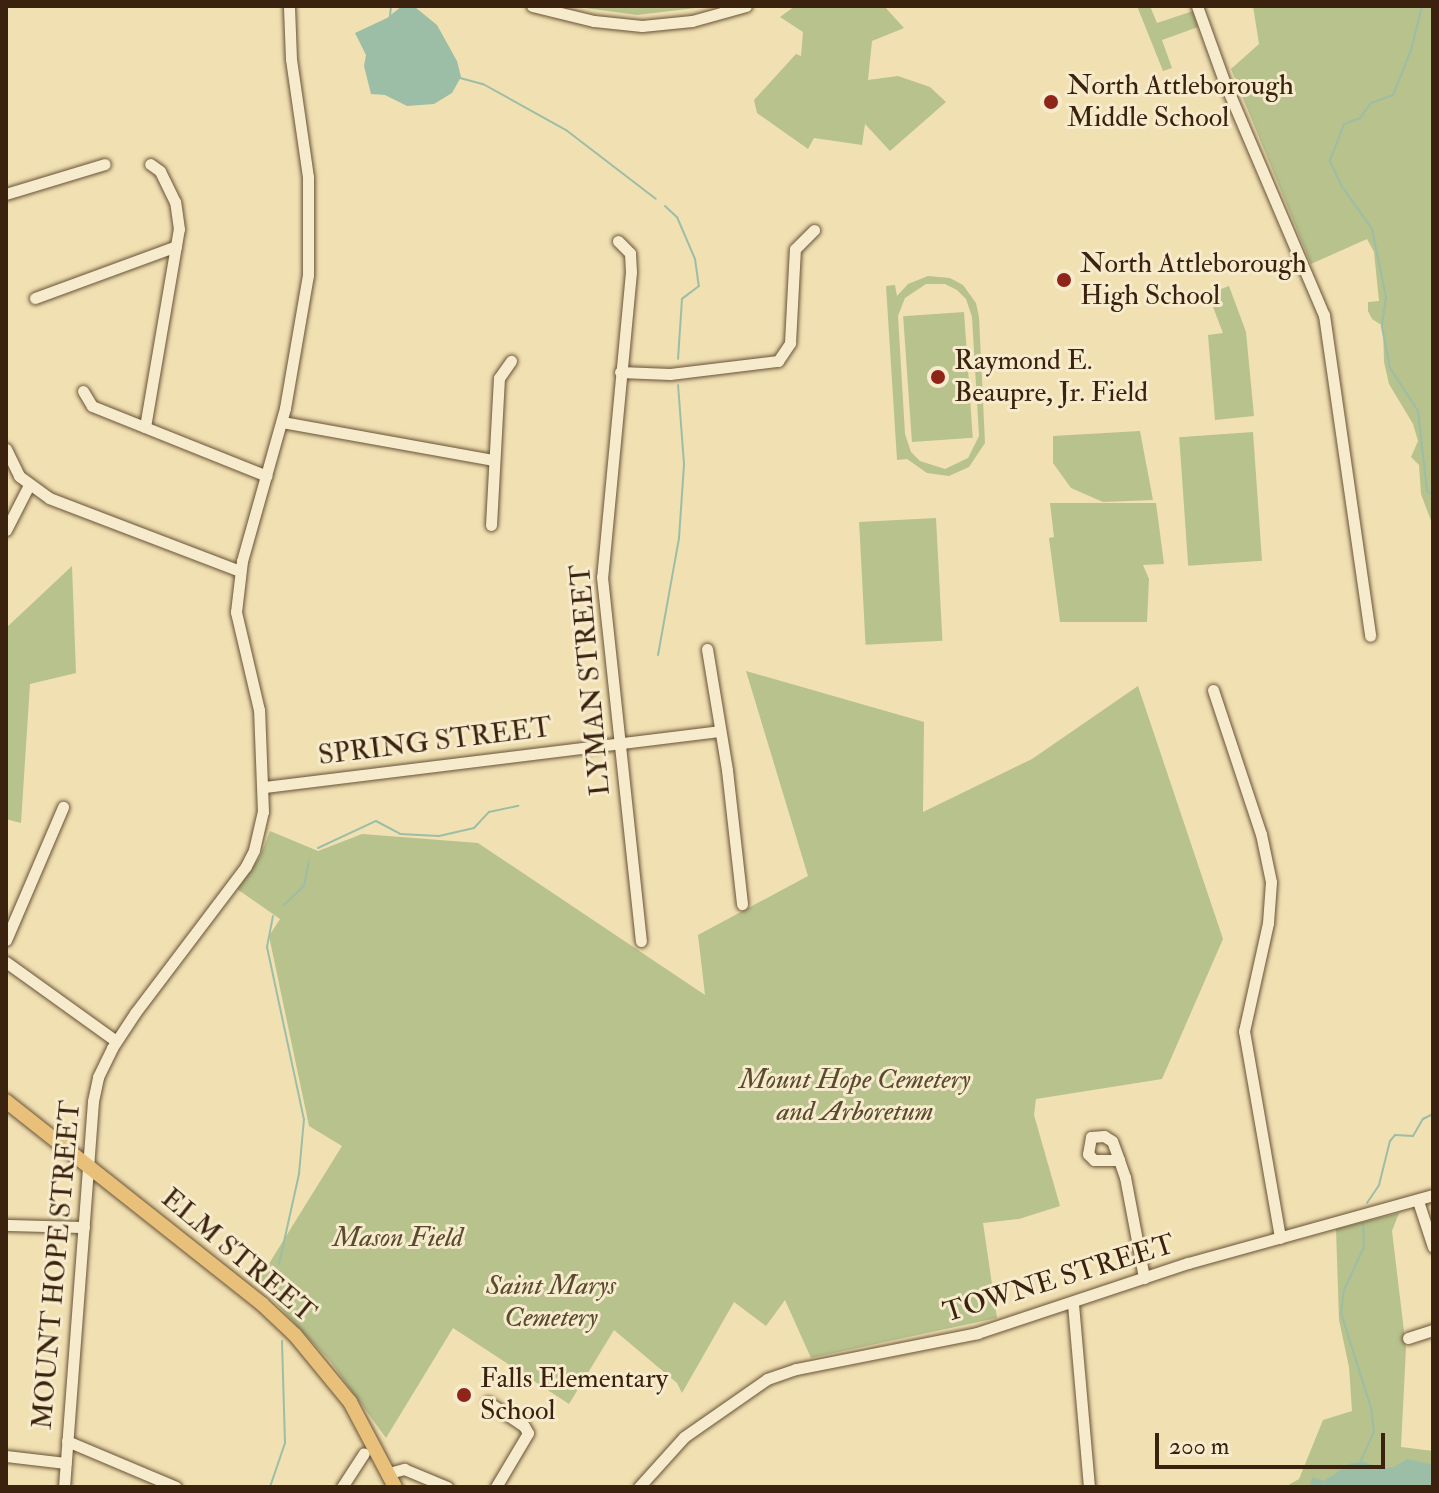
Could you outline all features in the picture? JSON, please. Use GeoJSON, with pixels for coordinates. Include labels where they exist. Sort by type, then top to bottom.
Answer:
{"type":"FeatureCollection","features":[{"type":"Feature","properties":{"kind":"main road","name":"ELM STREET"},"geometry":{"type":"LineString","coordinates":[[6,1101],[262,1304],[295,1335],[350,1402],[392,1480]]}},
{"type":"Feature","properties":{"kind":"street","name":"MOUNT HOPE STREET"},"geometry":{"type":"LineString","coordinates":[[64,1487],[93,1101],[98,1077],[116,1041],[161,976],[246,866],[260,832],[264,787],[259,710],[236,612],[240,571],[282,422],[303,312],[310,215],[290,50],[289,6]]}},
{"type":"Feature","properties":{"kind":"street"},"geometry":{"type":"LineString","coordinates":[[532,6],[594,21],[642,26],[692,21],[746,6]]}},
{"type":"Feature","properties":{"kind":"street"},"geometry":{"type":"LineString","coordinates":[[1197,6],[1224,81],[1324,315],[1370,636]]}},
{"type":"Feature","properties":{"kind":"street"},"geometry":{"type":"LineString","coordinates":[[6,194],[105,164]]}},
{"type":"Feature","properties":{"kind":"street"},"geometry":{"type":"LineString","coordinates":[[145,427],[179,218],[160,171],[150,164]]}},
{"type":"Feature","properties":{"kind":"street"},"geometry":{"type":"LineString","coordinates":[[620,372],[670,374],[778,361],[790,343],[795,249],[814,230]]}},
{"type":"Feature","properties":{"kind":"street","name":"LYMAN STREET"},"geometry":{"type":"LineString","coordinates":[[618,241],[630,253],[631,272],[602,577],[641,941]]}},
{"type":"Feature","properties":{"kind":"street"},"geometry":{"type":"LineString","coordinates":[[35,298],[176,246]]}},
{"type":"Feature","properties":{"kind":"street"},"geometry":{"type":"LineString","coordinates":[[491,525],[499,378],[511,361]]}},
{"type":"Feature","properties":{"kind":"street"},"geometry":{"type":"LineString","coordinates":[[83,391],[92,406],[267,476]]}},
{"type":"Feature","properties":{"kind":"street"},"geometry":{"type":"LineString","coordinates":[[282,422],[493,460]]}},
{"type":"Feature","properties":{"kind":"street"},"geometry":{"type":"LineString","coordinates":[[6,449],[19,476],[49,498],[240,571]]}},
{"type":"Feature","properties":{"kind":"street"},"geometry":{"type":"LineString","coordinates":[[6,530],[29,485]]}},
{"type":"Feature","properties":{"kind":"street"},"geometry":{"type":"LineString","coordinates":[[707,649],[742,904]]}},
{"type":"Feature","properties":{"kind":"street"},"geometry":{"type":"LineString","coordinates":[[1213,690],[1261,834],[1271,882],[1268,923],[1244,1031],[1280,1238]]}},
{"type":"Feature","properties":{"kind":"street","name":"SPRING STREET"},"geometry":{"type":"LineString","coordinates":[[264,787],[720,731]]}},
{"type":"Feature","properties":{"kind":"street"},"geometry":{"type":"LineString","coordinates":[[6,940],[63,807]]}},
{"type":"Feature","properties":{"kind":"street"},"geometry":{"type":"LineString","coordinates":[[6,962],[116,1041]]}},
{"type":"Feature","properties":{"kind":"street"},"geometry":{"type":"LineString","coordinates":[[1119,1160],[1132,1205],[1144,1278]]}},
{"type":"Feature","properties":{"kind":"street","name":"TOWNE STREET"},"geometry":{"type":"LineString","coordinates":[[639,1487],[684,1437],[767,1379],[808,1366],[977,1333],[1073,1304],[1144,1278],[1433,1195]]}},
{"type":"Feature","properties":{"kind":"street"},"geometry":{"type":"LineString","coordinates":[[1418,1201],[1433,1247]]}},
{"type":"Feature","properties":{"kind":"street"},"geometry":{"type":"LineString","coordinates":[[6,1225],[84,1227]]}},
{"type":"Feature","properties":{"kind":"street"},"geometry":{"type":"LineString","coordinates":[[1073,1304],[1089,1487]]}},
{"type":"Feature","properties":{"kind":"street"},"geometry":{"type":"LineString","coordinates":[[1408,1338],[1433,1330]]}},
{"type":"Feature","properties":{"kind":"street"},"geometry":{"type":"LineString","coordinates":[[488,1402],[524,1426],[528,1433],[496,1487]]}},
{"type":"Feature","properties":{"kind":"street"},"geometry":{"type":"LineString","coordinates":[[67,1441],[176,1487]]}},
{"type":"Feature","properties":{"kind":"street"},"geometry":{"type":"LineString","coordinates":[[342,1487],[364,1453]]}},
{"type":"Feature","properties":{"kind":"street"},"geometry":{"type":"LineString","coordinates":[[6,1456],[66,1463]]}},
{"type":"Feature","properties":{"kind":"street"},"geometry":{"type":"LineString","coordinates":[[392,1480],[404,1469],[447,1487]]}},
{"type":"Feature","properties":{"kind":"green space"},"geometry":{"type":"Polygon","coordinates":[[[571,6],[712,6],[637,15],[571,6]]]}},
{"type":"Feature","properties":{"kind":"green space"},"geometry":{"type":"Polygon","coordinates":[[[795,6],[884,6],[904,28],[872,41],[868,80],[898,76],[930,87],[946,102],[890,151],[865,124],[862,145],[814,138],[808,149],[757,113],[754,100],[796,54],[801,56],[803,32],[780,17],[795,6]]]}},
{"type":"Feature","properties":{"kind":"green space"},"geometry":{"type":"Polygon","coordinates":[[[1137,6],[1150,6],[1157,23],[1193,11],[1198,27],[1162,40],[1172,68],[1163,71],[1137,6]]]}},
{"type":"Feature","properties":{"kind":"green space"},"geometry":{"type":"Polygon","coordinates":[[[1253,6],[1433,6],[1433,526],[1421,494],[1419,465],[1411,457],[1418,441],[1413,424],[1389,384],[1384,362],[1383,326],[1372,319],[1368,311],[1368,302],[1379,301],[1374,252],[1367,239],[1311,264],[1231,69],[1259,44],[1253,6]]]}},
{"type":"Feature","properties":{"kind":"green space"},"geometry":{"type":"Polygon","coordinates":[[[928,276],[950,278],[963,285],[976,303],[979,317],[985,443],[969,467],[949,476],[927,473],[907,459],[897,460],[886,286],[895,285],[897,296],[908,284],[928,276]],[[926,284],[905,298],[898,316],[905,434],[911,452],[920,461],[945,469],[968,458],[979,436],[972,317],[966,299],[945,284],[926,284]]]}},
{"type":"Feature","properties":{"kind":"green space"},"geometry":{"type":"Polygon","coordinates":[[[1229,286],[1246,332],[1254,416],[1215,420],[1208,335],[1223,333],[1208,294],[1229,286]]]}},
{"type":"Feature","properties":{"kind":"green space","name":"Raymond E. Beaupre, Jr. Field"},"geometry":{"type":"Polygon","coordinates":[[[964,312],[973,438],[912,442],[903,316],[964,312]]]}},
{"type":"Feature","properties":{"kind":"green space"},"geometry":{"type":"Polygon","coordinates":[[[1140,431],[1153,500],[1103,502],[1071,488],[1053,463],[1053,436],[1140,431]]]}},
{"type":"Feature","properties":{"kind":"green space"},"geometry":{"type":"Polygon","coordinates":[[[1253,432],[1262,561],[1188,566],[1179,437],[1253,432]]]}},
{"type":"Feature","properties":{"kind":"green space"},"geometry":{"type":"Polygon","coordinates":[[[1050,503],[1156,503],[1164,564],[1143,565],[1149,579],[1147,622],[1060,622],[1049,538],[1054,537],[1050,503]]]}},
{"type":"Feature","properties":{"kind":"green space"},"geometry":{"type":"Polygon","coordinates":[[[936,518],[942,641],[866,645],[859,522],[936,518]]]}},
{"type":"Feature","properties":{"kind":"green space"},"geometry":{"type":"Polygon","coordinates":[[[72,566],[76,673],[30,684],[21,823],[6,819],[6,628],[72,566]]]}},
{"type":"Feature","properties":{"kind":"green space","name":"Mount Hope Cemetery and Arboretum"},"geometry":{"type":"Polygon","coordinates":[[[746,671],[924,722],[923,812],[1032,759],[1138,686],[1223,939],[1162,1079],[1036,1099],[1034,1115],[1060,1206],[1019,1219],[983,1223],[997,1318],[811,1358],[785,1300],[766,1326],[734,1302],[682,1393],[677,1383],[614,1330],[569,1404],[453,1328],[386,1438],[330,1361],[257,1283],[342,1146],[309,1126],[269,936],[280,919],[237,889],[260,857],[270,831],[318,851],[362,834],[478,843],[705,995],[698,935],[808,876],[746,671]]]}},
{"type":"Feature","properties":{"kind":"green space"},"geometry":{"type":"Polygon","coordinates":[[[1399,1213],[1392,1231],[1406,1348],[1401,1447],[1433,1451],[1433,1487],[1285,1487],[1299,1479],[1323,1420],[1352,1411],[1349,1367],[1339,1320],[1336,1229],[1399,1213]]]}},
{"type":"Feature","properties":{"kind":"shaded area"},"geometry":{"type":"Polygon","coordinates":[[[402,6],[415,7],[437,25],[457,61],[461,77],[452,93],[434,104],[407,106],[385,95],[371,94],[364,66],[366,55],[355,33],[387,18],[402,6]]]}},
{"type":"Feature","properties":{"kind":"shaded area"},"geometry":{"type":"Polygon","coordinates":[[[1407,1459],[1433,1465],[1433,1487],[1310,1487],[1312,1477],[1324,1481],[1351,1463],[1365,1462],[1381,1469],[1394,1467],[1407,1459]]]}},
{"type":"Feature","properties":{"kind":"waterway"},"geometry":{"type":"LineString","coordinates":[[390,17],[391,6]]}},
{"type":"Feature","properties":{"kind":"waterway"},"geometry":{"type":"LineString","coordinates":[[1422,6],[1411,50],[1393,95],[1371,103],[1360,118],[1344,124],[1330,161],[1341,185],[1372,229],[1386,297],[1382,327],[1390,368],[1418,411],[1427,491],[1433,495]]}},
{"type":"Feature","properties":{"kind":"waterway"},"geometry":{"type":"LineString","coordinates":[[460,78],[483,84],[566,130],[656,199]]}},
{"type":"Feature","properties":{"kind":"waterway"},"geometry":{"type":"LineString","coordinates":[[665,206],[677,217],[695,259],[699,286],[682,299],[678,359]]}},
{"type":"Feature","properties":{"kind":"waterway"},"geometry":{"type":"LineString","coordinates":[[658,655],[679,538],[684,464],[678,385]]}},
{"type":"Feature","properties":{"kind":"waterway"},"geometry":{"type":"LineString","coordinates":[[318,848],[376,821],[400,834],[439,836],[474,828],[489,812],[518,806]]}},
{"type":"Feature","properties":{"kind":"waterway"},"geometry":{"type":"LineString","coordinates":[[284,905],[304,886],[309,861]]}},
{"type":"Feature","properties":{"kind":"waterway"},"geometry":{"type":"LineString","coordinates":[[273,916],[267,947],[304,1119],[299,1174],[279,1264]]}},
{"type":"Feature","properties":{"kind":"waterway"},"geometry":{"type":"LineString","coordinates":[[1367,1203],[1379,1185],[1390,1141],[1395,1135],[1413,1136],[1423,1119],[1433,1114]]}},
{"type":"Feature","properties":{"kind":"waterway"},"geometry":{"type":"LineString","coordinates":[[1359,1465],[1374,1432],[1371,1408],[1341,1313],[1344,1290],[1364,1247],[1363,1223]]}},
{"type":"Feature","properties":{"kind":"waterway"},"geometry":{"type":"LineString","coordinates":[[270,1487],[285,1443],[282,1341]]}},
{"type":"Feature","properties":{"kind":"place","name":"North Attleborough Middle School"},"geometry":{"type":"Point","coordinates":[1051,102]}},
{"type":"Feature","properties":{"kind":"place","name":"North Attleborough High School"},"geometry":{"type":"Point","coordinates":[1064,280]}},
{"type":"Feature","properties":{"kind":"place","name":"Raymond E. Beaupre, Jr. Field"},"geometry":{"type":"Point","coordinates":[938,377]}},
{"type":"Feature","properties":{"kind":"place","name":"Falls Elementary School"},"geometry":{"type":"Point","coordinates":[464,1395]}},
{"type":"Feature","properties":{"kind":"park label","name":"Mason Field"},"geometry":{"type":"Point","coordinates":[398,1238]}},
{"type":"Feature","properties":{"kind":"park label","name":"Saint Marys Cemetery"},"geometry":{"type":"Point","coordinates":[551,1302]}}]}
